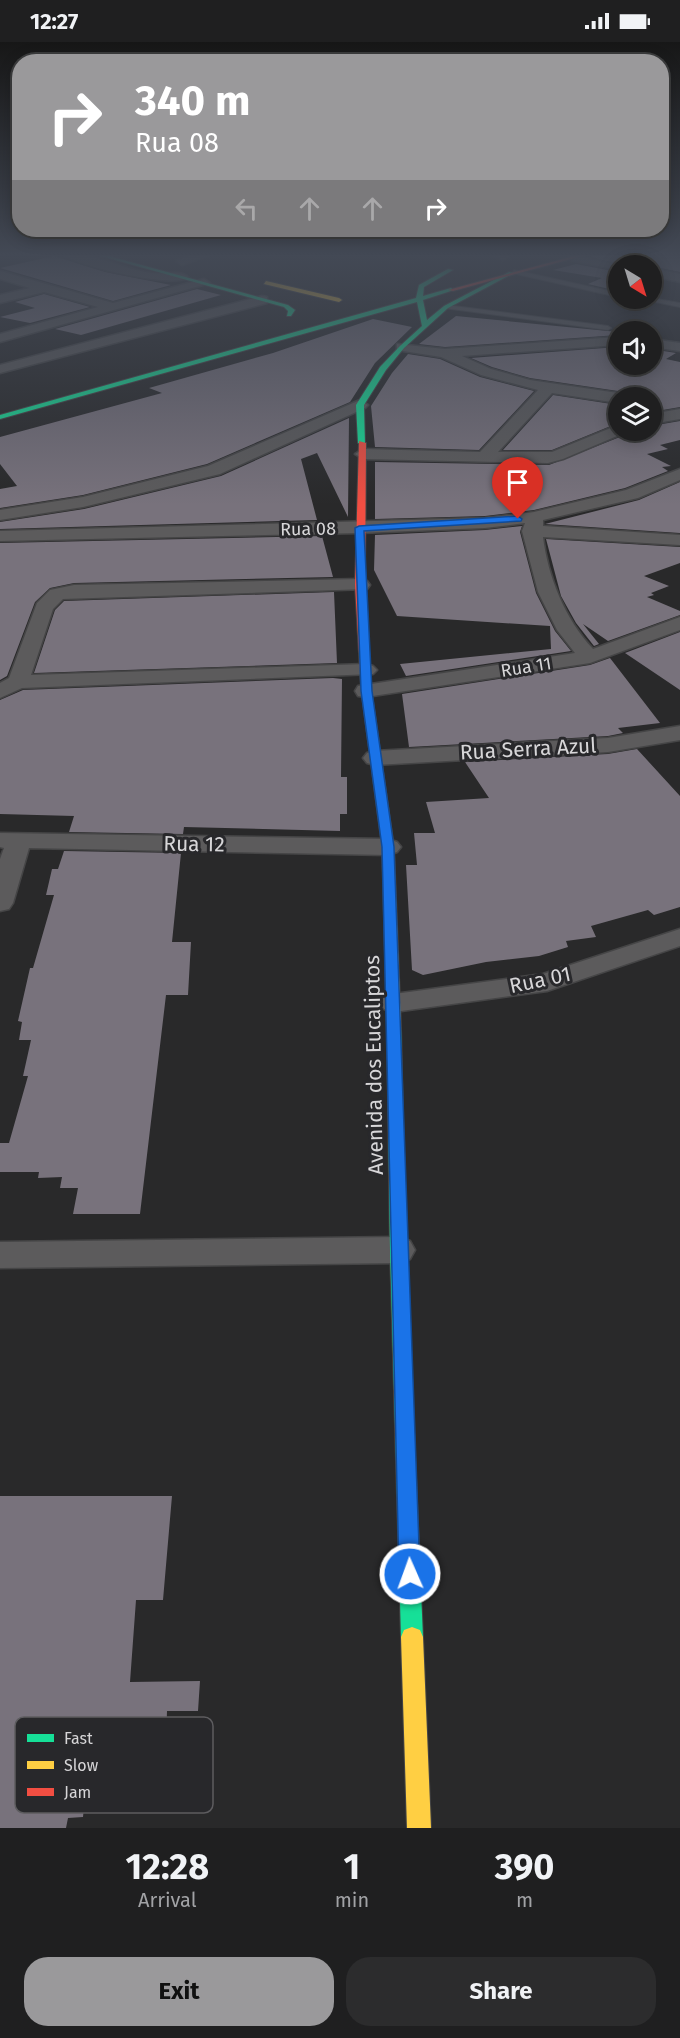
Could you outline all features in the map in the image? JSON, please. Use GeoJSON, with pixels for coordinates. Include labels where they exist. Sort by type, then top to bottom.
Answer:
{"type":"FeatureCollection","features":[{"type":"Feature","properties":{"kind":"street"},"geometry":{"type":"LineString","coordinates":[[0,369],[116,338]]}},
{"type":"Feature","properties":{"kind":"street"},"geometry":{"type":"LineString","coordinates":[[0,417],[279,338]]}},
{"type":"Feature","properties":{"kind":"street"},"geometry":{"type":"LineString","coordinates":[[0,514],[83,502],[214,470],[360,405],[373,381],[411,338]]}},
{"type":"Feature","properties":{"kind":"street"},"geometry":{"type":"LineString","coordinates":[[402,347],[445,353],[608,342]]}},
{"type":"Feature","properties":{"kind":"street"},"geometry":{"type":"LineString","coordinates":[[662,345],[680,347]]}},
{"type":"Feature","properties":{"kind":"street"},"geometry":{"type":"LineString","coordinates":[[445,353],[480,371],[550,387],[608,396]]}},
{"type":"Feature","properties":{"kind":"street"},"geometry":{"type":"LineString","coordinates":[[150,358],[165,365],[186,365]]}},
{"type":"Feature","properties":{"kind":"street"},"geometry":{"type":"LineString","coordinates":[[484,456],[550,387]]}},
{"type":"Feature","properties":{"kind":"street"},"geometry":{"type":"LineString","coordinates":[[662,403],[680,405]]}},
{"type":"Feature","properties":{"kind":"street","name":"Avenida dos Eucaliptos"},"geometry":{"type":"LineString","coordinates":[[360,405],[363,454],[359,528],[360,585],[366,681],[388,847],[394,1003],[398,1250],[418,1828]]}},
{"type":"Feature","properties":{"kind":"street"},"geometry":{"type":"LineString","coordinates":[[662,417],[680,414]]}},
{"type":"Feature","properties":{"kind":"street"},"geometry":{"type":"LineString","coordinates":[[363,454],[557,456],[608,434]]}},
{"type":"Feature","properties":{"kind":"street","name":"Rua 08"},"geometry":{"type":"LineString","coordinates":[[0,536],[359,528],[485,522],[533,524],[632,494],[680,474]]}},
{"type":"Feature","properties":{"kind":"street"},"geometry":{"type":"LineString","coordinates":[[632,494],[680,492]]}},
{"type":"Feature","properties":{"kind":"street"},"geometry":{"type":"LineString","coordinates":[[590,657],[567,630],[538,562],[533,524],[680,540]]}},
{"type":"Feature","properties":{"kind":"street"},"geometry":{"type":"LineString","coordinates":[[9,687],[44,607],[57,594],[74,591],[360,585]]}},
{"type":"Feature","properties":{"kind":"street","name":"Rua 11"},"geometry":{"type":"LineString","coordinates":[[9,687],[366,681],[590,657],[680,623]]}},
{"type":"Feature","properties":{"kind":"street","name":"Rua Serra Azul"},"geometry":{"type":"LineString","coordinates":[[375,758],[608,745],[680,733]]}},
{"type":"Feature","properties":{"kind":"street"},"geometry":{"type":"LineString","coordinates":[[0,903],[9,841]]}},
{"type":"Feature","properties":{"kind":"street","name":"Rua 12"},"geometry":{"type":"LineString","coordinates":[[9,841],[388,847]]}},
{"type":"Feature","properties":{"kind":"street","name":"Rua 01"},"geometry":{"type":"LineString","coordinates":[[394,1003],[547,982],[680,936]]}},
{"type":"Feature","properties":{"kind":"street"},"geometry":{"type":"LineString","coordinates":[[0,1255],[398,1250]]}},
{"type":"Feature","properties":{"kind":"building"},"geometry":{"type":"Polygon","coordinates":[[[316,338],[400,338],[375,363],[350,402],[207,464],[83,495],[0,508],[0,489],[17,486],[0,464],[0,437],[162,393],[149,388],[316,338]]]}},
{"type":"Feature","properties":{"kind":"building"},"geometry":{"type":"Polygon","coordinates":[[[426,338],[570,338],[445,347],[419,344],[426,338]]]}},
{"type":"Feature","properties":{"kind":"building"},"geometry":{"type":"Polygon","coordinates":[[[608,348],[608,375],[662,375],[662,351],[676,353],[666,359],[680,362],[680,407],[662,410],[662,387],[608,387],[608,390],[530,378],[471,358],[608,348]]]}},
{"type":"Feature","properties":{"kind":"building"},"geometry":{"type":"Polygon","coordinates":[[[408,354],[440,359],[480,377],[534,391],[479,450],[375,447],[371,406],[392,373],[408,354]]]}},
{"type":"Feature","properties":{"kind":"building"},"geometry":{"type":"Polygon","coordinates":[[[553,395],[608,403],[608,427],[552,450],[503,450],[553,395]]]}},
{"type":"Feature","properties":{"kind":"building"},"geometry":{"type":"Polygon","coordinates":[[[349,418],[348,517],[317,453],[301,459],[317,520],[0,529],[0,522],[84,509],[221,476],[349,418]]]}},
{"type":"Feature","properties":{"kind":"building"},"geometry":{"type":"Polygon","coordinates":[[[680,421],[680,440],[660,445],[668,449],[647,454],[671,466],[662,467],[668,471],[625,488],[534,510],[485,516],[375,519],[375,462],[549,465],[610,441],[662,441],[662,424],[680,421]]]}},
{"type":"Feature","properties":{"kind":"building"},"geometry":{"type":"Polygon","coordinates":[[[680,482],[680,533],[545,524],[639,500],[680,482]]]}},
{"type":"Feature","properties":{"kind":"building"},"geometry":{"type":"Polygon","coordinates":[[[522,526],[520,532],[536,593],[555,631],[571,651],[406,676],[400,664],[551,649],[550,626],[397,616],[374,570],[375,535],[522,526]]]}},
{"type":"Feature","properties":{"kind":"building"},"geometry":{"type":"Polygon","coordinates":[[[322,536],[333,577],[74,583],[50,588],[35,602],[7,676],[0,680],[0,543],[322,536]]]}},
{"type":"Feature","properties":{"kind":"building"},"geometry":{"type":"Polygon","coordinates":[[[546,539],[680,547],[680,563],[644,576],[669,586],[647,597],[680,611],[680,615],[608,641],[583,624],[599,644],[594,646],[576,623],[561,596],[546,539]]]}},
{"type":"Feature","properties":{"kind":"building"},"geometry":{"type":"Polygon","coordinates":[[[334,592],[337,663],[34,673],[55,610],[64,601],[334,592]]]}},
{"type":"Feature","properties":{"kind":"building"},"geometry":{"type":"Polygon","coordinates":[[[680,632],[680,690],[625,653],[680,632]]]}},
{"type":"Feature","properties":{"kind":"building"},"geometry":{"type":"Polygon","coordinates":[[[610,658],[660,723],[618,728],[623,733],[608,736],[409,747],[402,694],[590,665],[610,658]]]}},
{"type":"Feature","properties":{"kind":"building"},"geometry":{"type":"Polygon","coordinates":[[[342,679],[341,777],[347,777],[347,814],[340,814],[340,831],[184,827],[183,834],[69,832],[74,816],[0,814],[0,700],[23,690],[342,679]]]}},
{"type":"Feature","properties":{"kind":"building"},"geometry":{"type":"Polygon","coordinates":[[[637,749],[680,796],[680,907],[654,915],[648,910],[591,926],[596,937],[566,941],[568,947],[539,956],[486,962],[423,975],[412,970],[406,865],[417,865],[414,833],[435,833],[426,802],[489,798],[465,762],[608,754],[637,749]]]}},
{"type":"Feature","properties":{"kind":"building"},"geometry":{"type":"Polygon","coordinates":[[[64,851],[181,853],[172,942],[191,942],[188,995],[166,995],[140,1214],[73,1214],[78,1188],[60,1188],[62,1177],[38,1178],[39,1172],[0,1172],[0,1143],[9,1143],[28,1076],[23,1076],[31,1040],[19,1040],[22,1022],[18,1021],[30,968],[33,968],[54,895],[46,895],[52,869],[58,869],[64,851]]]}},
{"type":"Feature","properties":{"kind":"building"},"geometry":{"type":"Polygon","coordinates":[[[0,1496],[172,1496],[163,1600],[136,1600],[130,1682],[200,1681],[198,1711],[167,1711],[167,1717],[15,1717],[15,1813],[83,1813],[83,1817],[68,1818],[66,1828],[0,1828],[0,1496]]]}},
{"type":"Feature","properties":{"kind":"traffic: fast"},"geometry":{"type":"LineString","coordinates":[[0,417],[279,338]]}},
{"type":"Feature","properties":{"kind":"traffic: fast"},"geometry":{"type":"LineString","coordinates":[[362,443],[360,405],[383,369],[412,338]]}},
{"type":"Feature","properties":{"kind":"traffic: fast"},"geometry":{"type":"LineString","coordinates":[[394,1028],[398,1250],[412,1637]]}},
{"type":"Feature","properties":{"kind":"traffic: slow"},"geometry":{"type":"LineString","coordinates":[[366,688],[388,847],[394,1028]]}},
{"type":"Feature","properties":{"kind":"traffic: slow"},"geometry":{"type":"LineString","coordinates":[[412,1637],[419,1828]]}},
{"type":"Feature","properties":{"kind":"traffic: jam"},"geometry":{"type":"LineString","coordinates":[[362,443],[360,585],[366,688]]}},
{"type":"Feature","properties":{"kind":"route"},"geometry":{"type":"LineString","coordinates":[[410,1574],[398,1250],[394,1003],[388,847],[366,691],[359,528],[518,519]]}}]}
